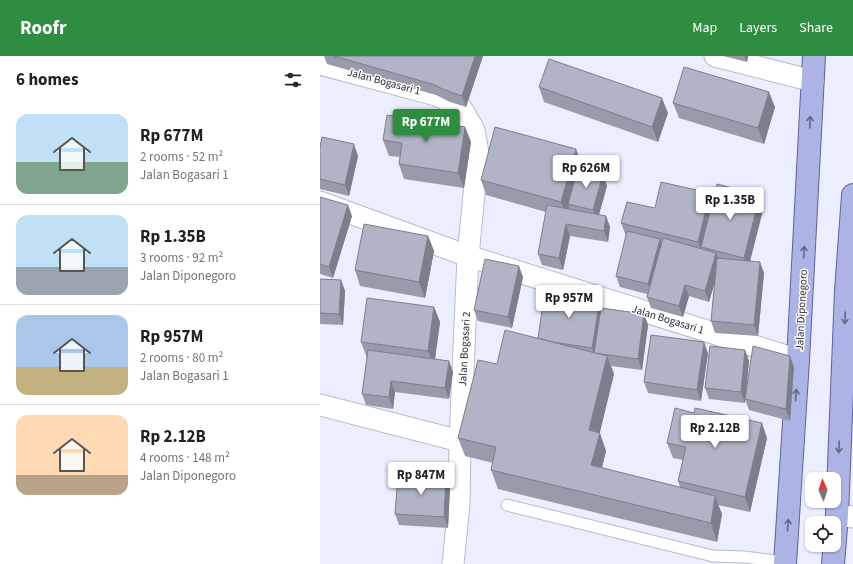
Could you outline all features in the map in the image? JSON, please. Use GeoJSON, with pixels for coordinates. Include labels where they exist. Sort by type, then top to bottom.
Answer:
{"type":"FeatureCollection","features":[{"type":"Feature","properties":{"kind":"main road","name":"Jalan Diponegoro"},"geometry":{"type":"LineString","coordinates":[[785,563],[798,360],[814,56]]}},
{"type":"Feature","properties":{"kind":"main road"},"geometry":{"type":"LineString","coordinates":[[834,564],[845,516],[853,195]]}},
{"type":"Feature","properties":{"kind":"street"},"geometry":{"type":"LineString","coordinates":[[715,56],[812,81]]}},
{"type":"Feature","properties":{"kind":"street","name":"Jalan Bogasari 1"},"geometry":{"type":"LineString","coordinates":[[320,64],[436,95],[460,106],[474,130],[478,153],[468,256]]}},
{"type":"Feature","properties":{"kind":"street","name":"Jalan Bogasari 1"},"geometry":{"type":"LineString","coordinates":[[320,202],[468,256],[798,360]]}},
{"type":"Feature","properties":{"kind":"street","name":"Jalan Bogasari 2"},"geometry":{"type":"LineString","coordinates":[[453,564],[459,504],[460,441],[468,256]]}},
{"type":"Feature","properties":{"kind":"street"},"geometry":{"type":"LineString","coordinates":[[320,405],[460,441]]}},
{"type":"Feature","properties":{"kind":"lane"},"geometry":{"type":"LineString","coordinates":[[507,505],[713,556],[744,557],[785,563]]}},
{"type":"Feature","properties":{"kind":"building"},"geometry":{"type":"Polygon","coordinates":[[[334,56],[475,56],[462,96],[432,84],[334,56]]]}},
{"type":"Feature","properties":{"kind":"building"},"geometry":{"type":"Polygon","coordinates":[[[549,59],[662,98],[652,127],[539,87],[549,59]]]}},
{"type":"Feature","properties":{"kind":"building"},"geometry":{"type":"Polygon","coordinates":[[[684,67],[769,92],[758,128],[673,103],[684,67]]]}},
{"type":"Feature","properties":{"kind":"building"},"geometry":{"type":"Polygon","coordinates":[[[387,115],[465,127],[458,173],[399,164],[402,143],[383,140],[387,115]]]}},
{"type":"Feature","properties":{"kind":"building"},"geometry":{"type":"Polygon","coordinates":[[[495,127],[576,149],[561,202],[481,180],[495,127]]]}},
{"type":"Feature","properties":{"kind":"building"},"geometry":{"type":"Polygon","coordinates":[[[322,137],[354,144],[345,185],[320,179],[320,147],[322,137]]]}},
{"type":"Feature","properties":{"kind":"building"},"geometry":{"type":"Polygon","coordinates":[[[578,168],[603,174],[593,210],[568,204],[578,168]]]}},
{"type":"Feature","properties":{"kind":"building"},"geometry":{"type":"Polygon","coordinates":[[[661,182],[710,193],[698,242],[621,223],[627,202],[655,208],[661,182]]]}},
{"type":"Feature","properties":{"kind":"building"},"geometry":{"type":"Polygon","coordinates":[[[717,184],[760,195],[744,258],[701,247],[717,184]]]}},
{"type":"Feature","properties":{"kind":"building"},"geometry":{"type":"Polygon","coordinates":[[[320,197],[348,205],[329,267],[320,264],[320,197]]]}},
{"type":"Feature","properties":{"kind":"building"},"geometry":{"type":"Polygon","coordinates":[[[547,205],[606,216],[604,231],[566,224],[559,258],[538,254],[547,205]]]}},
{"type":"Feature","properties":{"kind":"building"},"geometry":{"type":"Polygon","coordinates":[[[364,224],[428,236],[419,282],[355,270],[364,224]]]}},
{"type":"Feature","properties":{"kind":"building"},"geometry":{"type":"Polygon","coordinates":[[[627,231],[660,239],[648,284],[616,276],[627,231]]]}},
{"type":"Feature","properties":{"kind":"building"},"geometry":{"type":"Polygon","coordinates":[[[663,238],[716,253],[705,291],[685,285],[679,306],[647,297],[663,238]]]}},
{"type":"Feature","properties":{"kind":"building"},"geometry":{"type":"Polygon","coordinates":[[[717,258],[760,262],[754,325],[711,321],[717,258]]]}},
{"type":"Feature","properties":{"kind":"building"},"geometry":{"type":"Polygon","coordinates":[[[485,259],[519,266],[508,317],[474,310],[485,259]]]}},
{"type":"Feature","properties":{"kind":"building"},"geometry":{"type":"Polygon","coordinates":[[[320,279],[341,280],[339,314],[320,313],[320,279]]]}},
{"type":"Feature","properties":{"kind":"building"},"geometry":{"type":"Polygon","coordinates":[[[545,291],[600,299],[592,348],[553,342],[538,338],[545,291]]]}},
{"type":"Feature","properties":{"kind":"building"},"geometry":{"type":"Polygon","coordinates":[[[367,298],[434,307],[428,351],[361,342],[367,298]]]}},
{"type":"Feature","properties":{"kind":"building"},"geometry":{"type":"Polygon","coordinates":[[[601,308],[644,314],[638,359],[594,353],[601,308]]]}},
{"type":"Feature","properties":{"kind":"building"},"geometry":{"type":"Polygon","coordinates":[[[505,330],[607,356],[589,430],[600,433],[591,465],[715,496],[711,523],[491,470],[496,447],[458,438],[478,360],[497,364],[505,330]]]}},
{"type":"Feature","properties":{"kind":"building"},"geometry":{"type":"Polygon","coordinates":[[[651,335],[704,342],[697,390],[644,382],[651,335]]]}},
{"type":"Feature","properties":{"kind":"building"},"geometry":{"type":"Polygon","coordinates":[[[710,346],[745,350],[741,392],[705,388],[710,346]]]}},
{"type":"Feature","properties":{"kind":"building"},"geometry":{"type":"Polygon","coordinates":[[[753,346],[790,356],[786,409],[745,399],[753,346]]]}},
{"type":"Feature","properties":{"kind":"building"},"geometry":{"type":"Polygon","coordinates":[[[368,350],[449,361],[445,388],[391,381],[389,397],[362,394],[368,350]]]}},
{"type":"Feature","properties":{"kind":"building"},"geometry":{"type":"Polygon","coordinates":[[[675,408],[694,413],[695,408],[762,423],[745,497],[678,481],[686,447],[667,443],[675,408]]]}},
{"type":"Feature","properties":{"kind":"building"},"geometry":{"type":"Polygon","coordinates":[[[398,475],[446,477],[444,517],[395,514],[398,475]]]}}]}
